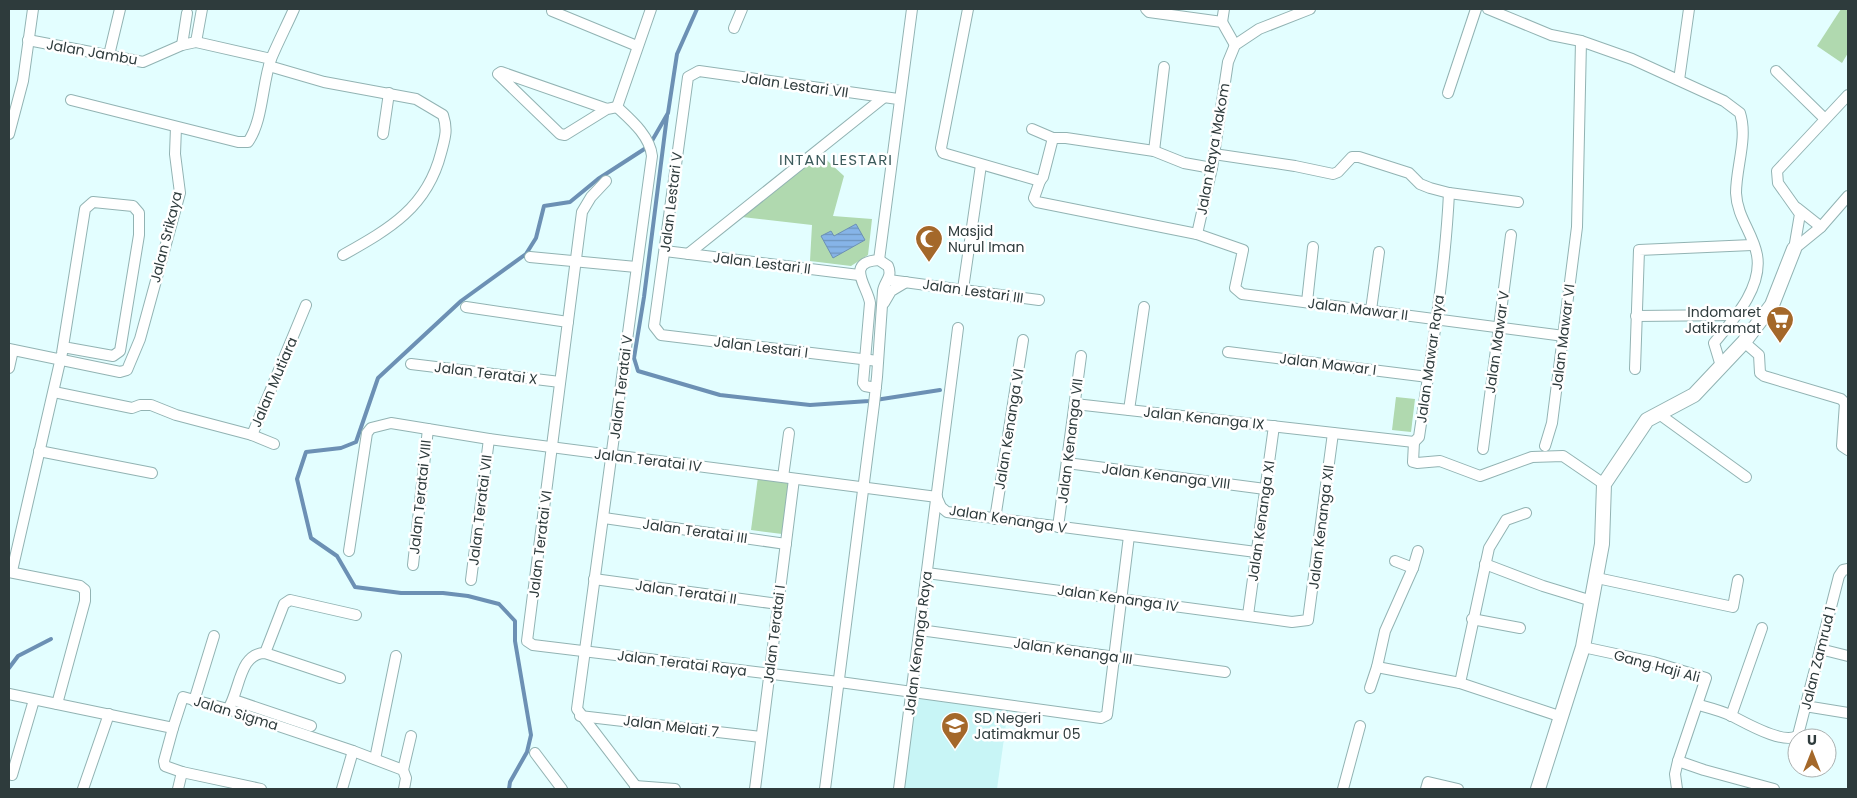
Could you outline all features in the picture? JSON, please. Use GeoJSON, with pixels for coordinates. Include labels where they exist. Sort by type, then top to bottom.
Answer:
{"type":"FeatureCollection","features":[{"type":"Feature","properties":{"kind":"street"},"geometry":{"type":"LineString","coordinates":[[9,134],[11,113],[23,81],[33,9]]}},
{"type":"Feature","properties":{"kind":"street"},"geometry":{"type":"LineString","coordinates":[[109,56],[120,9]]}},
{"type":"Feature","properties":{"kind":"street"},"geometry":{"type":"LineString","coordinates":[[196,42],[202,9]]}},
{"type":"Feature","properties":{"kind":"street"},"geometry":{"type":"LineString","coordinates":[[71,100],[238,142],[248,142],[258,118],[270,63],[294,9]]}},
{"type":"Feature","properties":{"kind":"street"},"geometry":{"type":"LineString","coordinates":[[612,108],[501,72],[498,74],[560,134],[569,134],[612,108],[651,9]]}},
{"type":"Feature","properties":{"kind":"street"},"geometry":{"type":"LineString","coordinates":[[734,28],[742,9]]}},
{"type":"Feature","properties":{"kind":"street"},"geometry":{"type":"LineString","coordinates":[[879,260],[898,99],[912,9]]}},
{"type":"Feature","properties":{"kind":"street"},"geometry":{"type":"LineString","coordinates":[[968,9],[941,148],[943,153],[1040,181]]}},
{"type":"Feature","properties":{"kind":"street"},"geometry":{"type":"LineString","coordinates":[[1146,9],[1150,12],[1222,22]]}},
{"type":"Feature","properties":{"kind":"street"},"geometry":{"type":"LineString","coordinates":[[1224,9],[1222,22],[1235,45],[1258,28],[1310,9]]}},
{"type":"Feature","properties":{"kind":"street"},"geometry":{"type":"LineString","coordinates":[[1448,93],[1476,9]]}},
{"type":"Feature","properties":{"kind":"street"},"geometry":{"type":"LineString","coordinates":[[1488,9],[1551,35],[1581,41],[1632,59],[1724,101],[1740,112],[1741,145],[1736,194],[1739,213],[1757,256],[1756,272],[1748,300],[1714,343],[1721,366]]}},
{"type":"Feature","properties":{"kind":"street"},"geometry":{"type":"LineString","coordinates":[[1679,80],[1689,9]]}},
{"type":"Feature","properties":{"kind":"street"},"geometry":{"type":"LineString","coordinates":[[552,11],[637,46]]}},
{"type":"Feature","properties":{"kind":"street"},"geometry":{"type":"LineString","coordinates":[[182,45],[188,13]]}},
{"type":"Feature","properties":{"kind":"street","name":"Jalan Jambu"},"geometry":{"type":"LineString","coordinates":[[28,40],[143,62],[182,45],[196,42],[270,63],[324,82],[416,99],[443,116],[447,130],[439,162],[427,190],[409,212],[372,239],[343,255]]}},
{"type":"Feature","properties":{"kind":"street","name":"Jalan Mawar VI"},"geometry":{"type":"LineString","coordinates":[[1545,446],[1552,423],[1577,228],[1581,41]]}},
{"type":"Feature","properties":{"kind":"street","name":"Jalan Raya Makom"},"geometry":{"type":"LineString","coordinates":[[1197,234],[1212,168],[1228,62],[1235,45]]}},
{"type":"Feature","properties":{"kind":"street"},"geometry":{"type":"LineString","coordinates":[[1154,151],[1164,67]]}},
{"type":"Feature","properties":{"kind":"street","name":"Jalan Lestari VII"},"geometry":{"type":"LineString","coordinates":[[693,74],[699,71],[898,99]]}},
{"type":"Feature","properties":{"kind":"street"},"geometry":{"type":"LineString","coordinates":[[1776,71],[1824,118]]}},
{"type":"Feature","properties":{"kind":"street","name":"Jalan Lestari V"},"geometry":{"type":"LineString","coordinates":[[657,333],[654,326],[687,82],[693,74]]}},
{"type":"Feature","properties":{"kind":"street"},"geometry":{"type":"LineString","coordinates":[[383,134],[389,94]]}},
{"type":"Feature","properties":{"kind":"street"},"geometry":{"type":"LineString","coordinates":[[1540,789],[1583,647],[1602,544],[1604,484],[1648,420],[1694,395],[1744,342],[1772,305],[1794,249],[1800,220],[1800,214],[1778,182],[1777,171],[1824,118],[1848,95]]}},
{"type":"Feature","properties":{"kind":"street"},"geometry":{"type":"LineString","coordinates":[[688,254],[883,98]]}},
{"type":"Feature","properties":{"kind":"street","name":"Jalan Teratai V"},"geometry":{"type":"LineString","coordinates":[[580,716],[577,709],[587,651],[594,580],[613,455],[651,147],[636,125],[612,108]]}},
{"type":"Feature","properties":{"kind":"street","name":"Jalan Srikaya"},"geometry":{"type":"LineString","coordinates":[[60,361],[120,372],[128,370],[134,357],[180,193],[175,154],[176,127]]}},
{"type":"Feature","properties":{"kind":"street"},"geometry":{"type":"LineString","coordinates":[[1032,129],[1053,138],[1066,138],[1154,151],[1184,163],[1212,168]]}},
{"type":"Feature","properties":{"kind":"street"},"geometry":{"type":"LineString","coordinates":[[1053,138],[1043,177],[1034,198],[1037,202],[1197,234]]}},
{"type":"Feature","properties":{"kind":"street"},"geometry":{"type":"LineString","coordinates":[[1214,154],[1334,174],[1352,158],[1359,157],[1409,173],[1420,184],[1449,193],[1518,202]]}},
{"type":"Feature","properties":{"kind":"street"},"geometry":{"type":"LineString","coordinates":[[962,289],[981,165]]}},
{"type":"Feature","properties":{"kind":"street","name":"Jalan Teratai VI"},"geometry":{"type":"LineString","coordinates":[[527,640],[582,212],[591,197],[606,181]]}},
{"type":"Feature","properties":{"kind":"street","name":"Jalan Mawar Raya"},"geometry":{"type":"LineString","coordinates":[[1334,433],[1414,442],[1419,437],[1447,237],[1449,193]]}},
{"type":"Feature","properties":{"kind":"street"},"geometry":{"type":"LineString","coordinates":[[57,704],[85,590],[80,586],[10,571],[54,392],[85,209],[94,202],[133,206],[139,213],[139,235],[120,351],[113,356],[63,347]]}},
{"type":"Feature","properties":{"kind":"street"},"geometry":{"type":"LineString","coordinates":[[1794,249],[1846,203]]}},
{"type":"Feature","properties":{"kind":"street"},"geometry":{"type":"LineString","coordinates":[[1793,205],[1821,227]]}},
{"type":"Feature","properties":{"kind":"street","name":"Jalan Mawar II"},"geometry":{"type":"LineString","coordinates":[[1197,234],[1244,250],[1235,282],[1235,288],[1242,294],[1564,336]]}},
{"type":"Feature","properties":{"kind":"street","name":"Jalan Mawar V"},"geometry":{"type":"LineString","coordinates":[[1483,450],[1511,235]]}},
{"type":"Feature","properties":{"kind":"street"},"geometry":{"type":"LineString","coordinates":[[1635,369],[1639,250],[1752,245]]}},
{"type":"Feature","properties":{"kind":"street"},"geometry":{"type":"LineString","coordinates":[[1307,302],[1314,246]]}},
{"type":"Feature","properties":{"kind":"street","name":"Jalan Lestari II"},"geometry":{"type":"LineString","coordinates":[[665,251],[860,275]]}},
{"type":"Feature","properties":{"kind":"street"},"geometry":{"type":"LineString","coordinates":[[1371,310],[1380,252]]}},
{"type":"Feature","properties":{"kind":"street"},"geometry":{"type":"LineString","coordinates":[[530,256],[636,267]]}},
{"type":"Feature","properties":{"kind":"street"},"geometry":{"type":"LineString","coordinates":[[825,789],[875,395],[883,288],[889,280],[888,266],[879,260],[867,262],[861,268],[860,275],[862,285],[869,295],[870,303],[863,383],[875,395]]}},
{"type":"Feature","properties":{"kind":"street","name":"Jalan Lestari III"},"geometry":{"type":"LineString","coordinates":[[889,280],[1039,300]]}},
{"type":"Feature","properties":{"kind":"street","name":"Jalan Lestari III"},"geometry":{"type":"LineString","coordinates":[[883,305],[891,291],[906,282]]}},
{"type":"Feature","properties":{"kind":"street","name":"Jalan Mutiara"},"geometry":{"type":"LineString","coordinates":[[54,392],[132,408],[140,404],[151,404],[176,415],[252,435],[306,306]]}},
{"type":"Feature","properties":{"kind":"street"},"geometry":{"type":"LineString","coordinates":[[1129,410],[1144,306]]}},
{"type":"Feature","properties":{"kind":"street"},"geometry":{"type":"LineString","coordinates":[[466,307],[568,322]]}},
{"type":"Feature","properties":{"kind":"street"},"geometry":{"type":"LineString","coordinates":[[1636,316],[1736,315]]}},
{"type":"Feature","properties":{"kind":"street","name":"Jalan Kenanga V"},"geometry":{"type":"LineString","coordinates":[[958,328],[937,497],[941,507],[947,512],[1256,552]]}},
{"type":"Feature","properties":{"kind":"street","name":"Jalan Lestari I"},"geometry":{"type":"LineString","coordinates":[[657,333],[878,361]]}},
{"type":"Feature","properties":{"kind":"street","name":"Jalan Kenanga VI"},"geometry":{"type":"LineString","coordinates":[[995,519],[1023,340]]}},
{"type":"Feature","properties":{"kind":"street"},"geometry":{"type":"LineString","coordinates":[[1744,342],[1759,355],[1760,373],[1764,376],[1841,399],[1845,403],[1841,437],[1842,446],[1848,450]]}},
{"type":"Feature","properties":{"kind":"street"},"geometry":{"type":"LineString","coordinates":[[9,368],[11,350],[60,361]]}},
{"type":"Feature","properties":{"kind":"street","name":"Jalan Mawar I"},"geometry":{"type":"LineString","coordinates":[[1228,352],[1428,376]]}},
{"type":"Feature","properties":{"kind":"street","name":"Jalan Kenanga VII"},"geometry":{"type":"LineString","coordinates":[[1058,527],[1081,356]]}},
{"type":"Feature","properties":{"kind":"street","name":"Jalan Teratai X"},"geometry":{"type":"LineString","coordinates":[[411,364],[560,382]]}},
{"type":"Feature","properties":{"kind":"street","name":"Jalan Kenanga IX"},"geometry":{"type":"LineString","coordinates":[[1075,404],[1334,433]]}},
{"type":"Feature","properties":{"kind":"street"},"geometry":{"type":"LineString","coordinates":[[1659,414],[1746,478]]}},
{"type":"Feature","properties":{"kind":"street","name":"Jalan Teratai IV"},"geometry":{"type":"LineString","coordinates":[[348,551],[366,438],[371,428],[391,422],[489,439],[937,497]]}},
{"type":"Feature","properties":{"kind":"street","name":"Jalan Kenanga XI"},"geometry":{"type":"LineString","coordinates":[[1248,616],[1274,426]]}},
{"type":"Feature","properties":{"kind":"street","name":"Jalan Teratai VIII"},"geometry":{"type":"LineString","coordinates":[[413,565],[428,429]]}},
{"type":"Feature","properties":{"kind":"street"},"geometry":{"type":"LineString","coordinates":[[783,478],[789,433]]}},
{"type":"Feature","properties":{"kind":"street","name":"Jalan Kenanga XII"},"geometry":{"type":"LineString","coordinates":[[1308,620],[1334,433]]}},
{"type":"Feature","properties":{"kind":"street"},"geometry":{"type":"LineString","coordinates":[[252,435],[274,444]]}},
{"type":"Feature","properties":{"kind":"street","name":"Jalan Teratai VII"},"geometry":{"type":"LineString","coordinates":[[471,580],[489,439]]}},
{"type":"Feature","properties":{"kind":"street"},"geometry":{"type":"LineString","coordinates":[[1414,442],[1413,462],[1417,463],[1440,461],[1480,476],[1532,457],[1563,456],[1604,484]]}},
{"type":"Feature","properties":{"kind":"street"},"geometry":{"type":"LineString","coordinates":[[39,450],[152,473]]}},
{"type":"Feature","properties":{"kind":"street","name":"Jalan Kenanga VIII"},"geometry":{"type":"LineString","coordinates":[[1067,463],[1265,489]]}},
{"type":"Feature","properties":{"kind":"street","name":"Jalan Teratai I"},"geometry":{"type":"LineString","coordinates":[[755,789],[794,479]]}},
{"type":"Feature","properties":{"kind":"street","name":"Jalan Kenanga Raya"},"geometry":{"type":"LineString","coordinates":[[900,789],[937,497]]}},
{"type":"Feature","properties":{"kind":"street"},"geometry":{"type":"LineString","coordinates":[[1460,683],[1488,548],[1506,520],[1526,513]]}},
{"type":"Feature","properties":{"kind":"street","name":"Jalan Teratai III"},"geometry":{"type":"LineString","coordinates":[[604,518],[786,544]]}},
{"type":"Feature","properties":{"kind":"street"},"geometry":{"type":"LineString","coordinates":[[1114,657],[1129,536]]}},
{"type":"Feature","properties":{"kind":"street"},"geometry":{"type":"LineString","coordinates":[[1370,688],[1377,667],[1385,630],[1413,568],[1418,551]]}},
{"type":"Feature","properties":{"kind":"street"},"geometry":{"type":"LineString","coordinates":[[1395,561],[1413,568]]}},
{"type":"Feature","properties":{"kind":"street"},"geometry":{"type":"LineString","coordinates":[[1485,564],[1543,586],[1592,601]]}},
{"type":"Feature","properties":{"kind":"street","name":"Jalan Zamrud 1"},"geometry":{"type":"LineString","coordinates":[[1699,704],[1731,716],[1756,729],[1794,738],[1798,735],[1839,576],[1843,570],[1848,569]]}},
{"type":"Feature","properties":{"kind":"street","name":"Jalan Kenanga IV"},"geometry":{"type":"LineString","coordinates":[[927,573],[1292,622],[1308,620]]}},
{"type":"Feature","properties":{"kind":"street"},"geometry":{"type":"LineString","coordinates":[[1597,578],[1732,607],[1738,580]]}},
{"type":"Feature","properties":{"kind":"street","name":"Jalan Teratai II"},"geometry":{"type":"LineString","coordinates":[[594,580],[778,604]]}},
{"type":"Feature","properties":{"kind":"street"},"geometry":{"type":"LineString","coordinates":[[265,653],[284,604],[290,600],[356,615]]}},
{"type":"Feature","properties":{"kind":"street"},"geometry":{"type":"LineString","coordinates":[[1472,619],[1520,628]]}},
{"type":"Feature","properties":{"kind":"street"},"geometry":{"type":"LineString","coordinates":[[1731,716],[1762,628]]}},
{"type":"Feature","properties":{"kind":"street","name":"Jalan Kenanga III"},"geometry":{"type":"LineString","coordinates":[[920,630],[1225,672]]}},
{"type":"Feature","properties":{"kind":"street"},"geometry":{"type":"LineString","coordinates":[[194,701],[214,636]]}},
{"type":"Feature","properties":{"kind":"street","name":"Jalan Teratai Raya"},"geometry":{"type":"LineString","coordinates":[[527,640],[533,645],[838,682],[1101,718],[1108,715],[1114,657]]}},
{"type":"Feature","properties":{"kind":"street","name":"Gang Haji Ali"},"geometry":{"type":"LineString","coordinates":[[1583,647],[1653,662],[1706,678],[1699,704]]}},
{"type":"Feature","properties":{"kind":"street"},"geometry":{"type":"LineString","coordinates":[[1820,649],[1848,656]]}},
{"type":"Feature","properties":{"kind":"street"},"geometry":{"type":"LineString","coordinates":[[311,726],[233,705],[248,659],[255,654],[265,653],[340,678]]}},
{"type":"Feature","properties":{"kind":"street"},"geometry":{"type":"LineString","coordinates":[[376,759],[396,656]]}},
{"type":"Feature","properties":{"kind":"street"},"geometry":{"type":"LineString","coordinates":[[1377,667],[1460,683],[1562,717]]}},
{"type":"Feature","properties":{"kind":"street"},"geometry":{"type":"LineString","coordinates":[[9,694],[174,728],[164,761],[165,766],[182,772],[261,789]]}},
{"type":"Feature","properties":{"kind":"street","name":"Jalan Sigma"},"geometry":{"type":"LineString","coordinates":[[174,728],[183,697],[194,701],[233,705],[403,770]]}},
{"type":"Feature","properties":{"kind":"street"},"geometry":{"type":"LineString","coordinates":[[12,775],[34,700]]}},
{"type":"Feature","properties":{"kind":"street"},"geometry":{"type":"LineString","coordinates":[[1678,789],[1675,774],[1678,761],[1699,704]]}},
{"type":"Feature","properties":{"kind":"street"},"geometry":{"type":"LineString","coordinates":[[1805,706],[1848,713]]}},
{"type":"Feature","properties":{"kind":"street"},"geometry":{"type":"LineString","coordinates":[[83,789],[109,714]]}},
{"type":"Feature","properties":{"kind":"street"},"geometry":{"type":"LineString","coordinates":[[580,716],[637,788],[675,789]]}},
{"type":"Feature","properties":{"kind":"street","name":"Jalan Melati 7"},"geometry":{"type":"LineString","coordinates":[[580,716],[761,737]]}},
{"type":"Feature","properties":{"kind":"street"},"geometry":{"type":"LineString","coordinates":[[1343,789],[1360,726]]}},
{"type":"Feature","properties":{"kind":"street"},"geometry":{"type":"LineString","coordinates":[[404,789],[406,778],[403,770],[411,736]]}},
{"type":"Feature","properties":{"kind":"street"},"geometry":{"type":"LineString","coordinates":[[342,789],[353,751]]}},
{"type":"Feature","properties":{"kind":"street"},"geometry":{"type":"LineString","coordinates":[[535,753],[562,789]]}},
{"type":"Feature","properties":{"kind":"street"},"geometry":{"type":"LineString","coordinates":[[1678,761],[1774,789]]}},
{"type":"Feature","properties":{"kind":"street"},"geometry":{"type":"LineString","coordinates":[[178,789],[182,772]]}},
{"type":"Feature","properties":{"kind":"street"},"geometry":{"type":"LineString","coordinates":[[1426,789],[1428,782],[1458,789]]}},
{"type":"Feature","properties":{"kind":"shaded area","name":"SD Negeri Jatimakmur 05"},"geometry":{"type":"Polygon","coordinates":[[[915,698],[1008,710],[997,789],[903,789],[915,698]]]}},
{"type":"Feature","properties":{"kind":"green space"},"geometry":{"type":"Polygon","coordinates":[[[1841,9],[1848,9],[1848,53],[1842,63],[1817,46],[1841,9]]]}},
{"type":"Feature","properties":{"kind":"green space"},"geometry":{"type":"Polygon","coordinates":[[[819,153],[844,176],[833,216],[872,219],[868,255],[851,266],[810,261],[812,225],[742,217],[819,153]]]}},
{"type":"Feature","properties":{"kind":"green space"},"geometry":{"type":"Polygon","coordinates":[[[1396,397],[1415,399],[1411,432],[1392,430],[1396,397]]]}},
{"type":"Feature","properties":{"kind":"green space"},"geometry":{"type":"Polygon","coordinates":[[[758,477],[789,481],[782,534],[751,530],[758,477]]]}},
{"type":"Feature","properties":{"kind":"water"},"geometry":{"type":"Polygon","coordinates":[[[856,224],[865,240],[833,258],[821,236],[831,231],[834,236],[856,224]]]}},
{"type":"Feature","properties":{"kind":"waterway"},"geometry":{"type":"LineString","coordinates":[[509,789],[510,782],[527,752],[531,735],[515,641],[515,621],[499,604],[468,596],[443,593],[401,593],[355,587],[337,556],[311,538],[297,479],[306,452],[341,448],[356,442],[378,378],[461,301],[526,254],[536,238],[544,206],[570,202],[598,179],[649,146],[668,113],[677,54],[697,9]]}},
{"type":"Feature","properties":{"kind":"waterway"},"geometry":{"type":"LineString","coordinates":[[667,116],[644,297],[634,358],[638,371],[720,395],[810,405],[869,401],[940,390]]}},
{"type":"Feature","properties":{"kind":"waterway"},"geometry":{"type":"LineString","coordinates":[[9,668],[18,656],[51,639]]}},
{"type":"Feature","properties":{"kind":"place","name":"Masjid Nurul Iman"},"geometry":{"type":"Point","coordinates":[929,263]}},
{"type":"Feature","properties":{"kind":"place","name":"Indomaret Jatikramat"},"geometry":{"type":"Point","coordinates":[1780,344]}},
{"type":"Feature","properties":{"kind":"place","name":"SD Negeri Jatimakmur 05"},"geometry":{"type":"Point","coordinates":[955,750]}},
{"type":"Feature","properties":{"kind":"district","name":"INTAN LESTARI"},"geometry":{"type":"Point","coordinates":[836,160]}}]}
